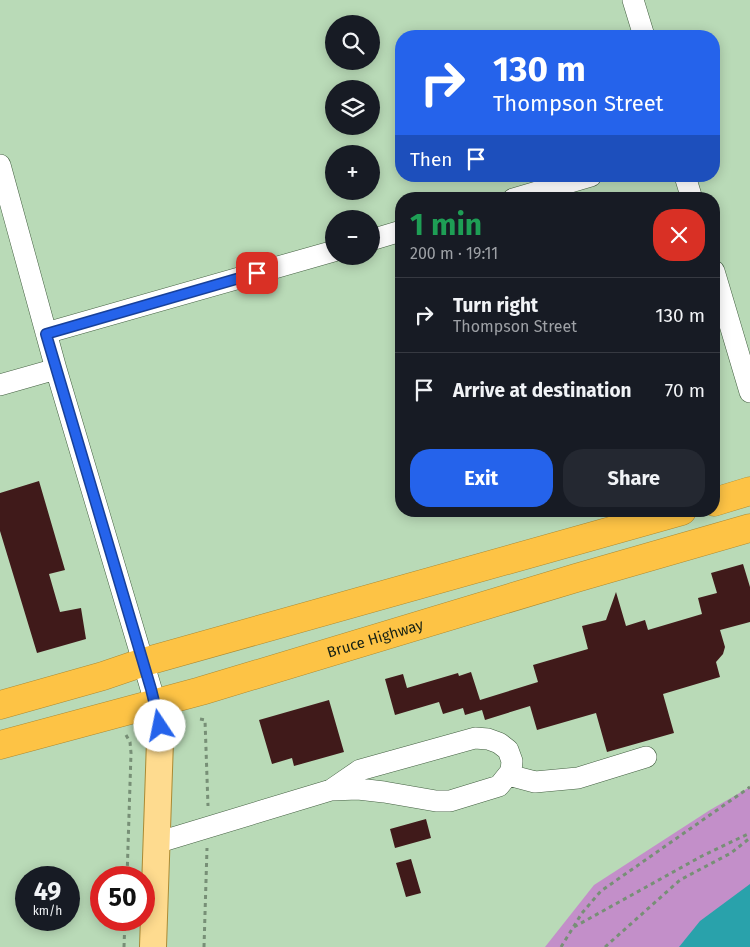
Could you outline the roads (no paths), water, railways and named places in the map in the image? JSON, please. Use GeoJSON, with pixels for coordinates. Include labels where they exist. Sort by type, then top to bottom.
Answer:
{"type":"FeatureCollection","features":[{"type":"Feature","properties":{"kind":"highway"},"geometry":{"type":"LineString","coordinates":[[720,500],[750,491]]}},
{"type":"Feature","properties":{"kind":"highway"},"geometry":{"type":"LineString","coordinates":[[0,705],[104,676],[144,662],[661,517]]}},
{"type":"Feature","properties":{"kind":"highway","name":"Bruce Highway"},"geometry":{"type":"LineString","coordinates":[[0,745],[201,691],[566,581],[750,528]]}},
{"type":"Feature","properties":{"kind":"main road"},"geometry":{"type":"LineString","coordinates":[[153,947],[160,730],[155,702]]}},
{"type":"Feature","properties":{"kind":"street"},"geometry":{"type":"LineString","coordinates":[[633,0],[642,30]]}},
{"type":"Feature","properties":{"kind":"street"},"geometry":{"type":"LineString","coordinates":[[0,164],[56,369],[155,702]]}},
{"type":"Feature","properties":{"kind":"street"},"geometry":{"type":"LineString","coordinates":[[538,192],[572,182]]}},
{"type":"Feature","properties":{"kind":"street"},"geometry":{"type":"LineString","coordinates":[[380,237],[395,233]]}},
{"type":"Feature","properties":{"kind":"street"},"geometry":{"type":"LineString","coordinates":[[46,334],[325,254]]}},
{"type":"Feature","properties":{"kind":"street"},"geometry":{"type":"LineString","coordinates":[[720,291],[750,392]]}},
{"type":"Feature","properties":{"kind":"street"},"geometry":{"type":"LineString","coordinates":[[0,385],[56,369]]}},
{"type":"Feature","properties":{"kind":"street"},"geometry":{"type":"LineString","coordinates":[[156,843],[330,790],[358,789],[436,801],[450,801],[500,786],[508,775],[512,760],[508,750],[499,743],[488,738],[475,738],[360,770],[330,790]]}},
{"type":"Feature","properties":{"kind":"street"},"geometry":{"type":"LineString","coordinates":[[508,775],[535,782],[578,778],[646,757]]}},
{"type":"Feature","properties":{"kind":"water"},"geometry":{"type":"Polygon","coordinates":[[[750,884],[750,947],[679,947],[700,921],[750,884]]]}}]}
